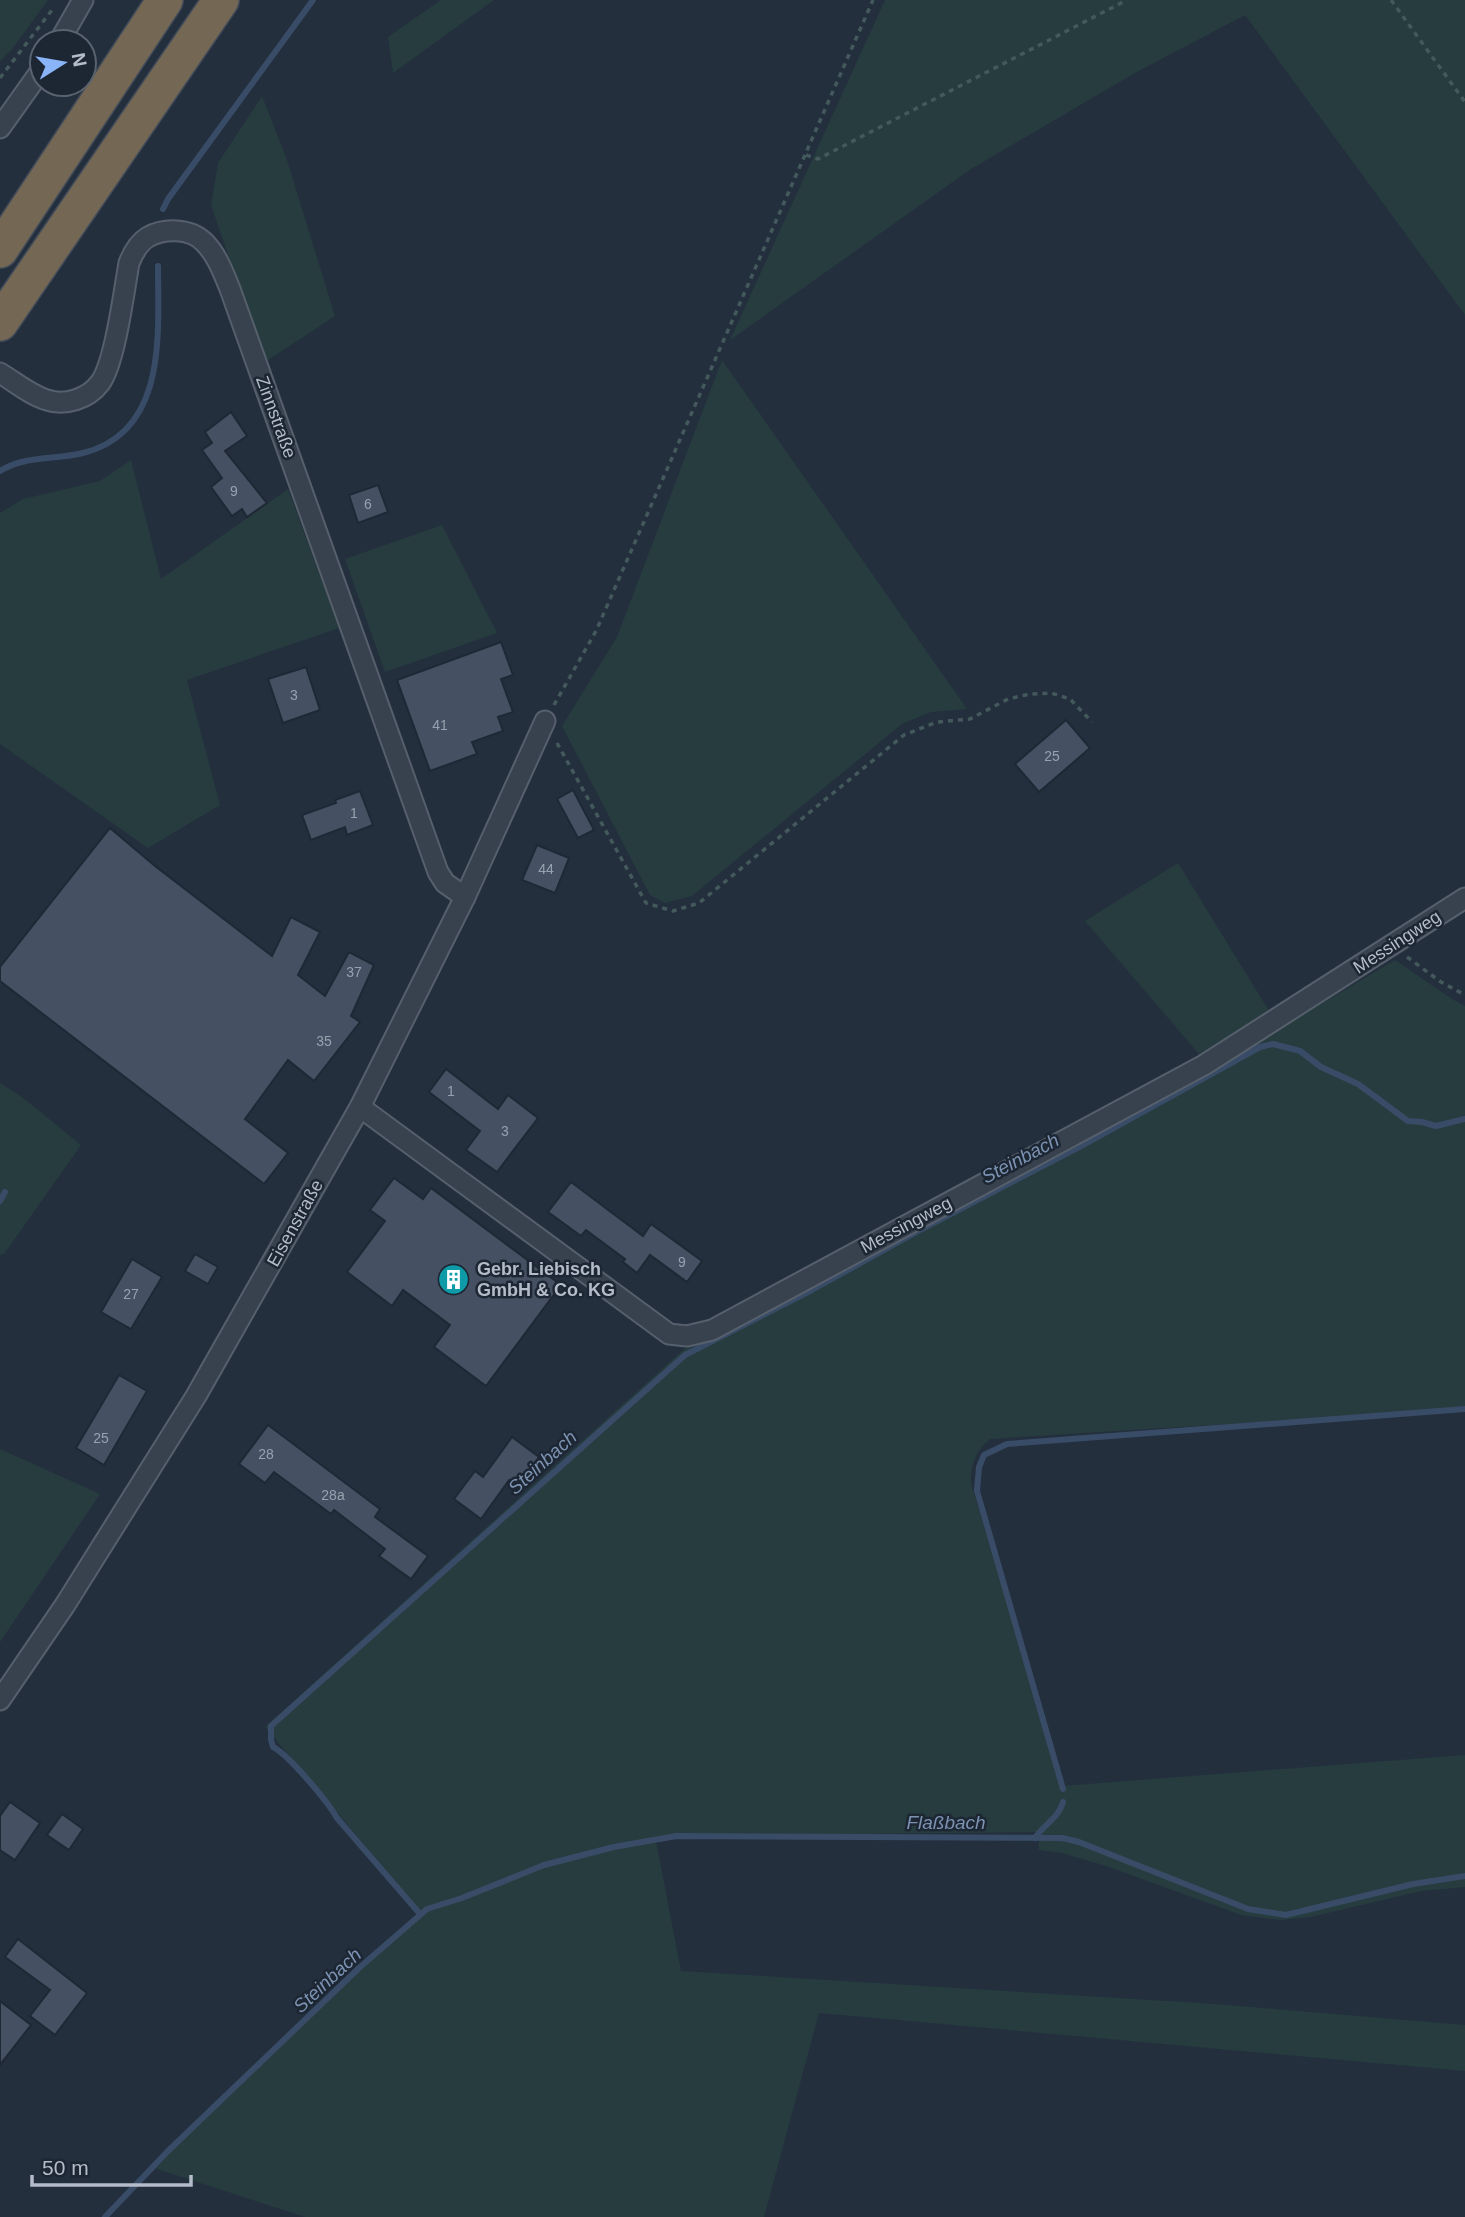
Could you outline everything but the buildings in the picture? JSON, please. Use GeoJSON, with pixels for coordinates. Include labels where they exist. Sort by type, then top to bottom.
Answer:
{"type":"FeatureCollection","features":[{"type":"Feature","properties":{"kind":"highway"},"geometry":{"type":"LineString","coordinates":[[0,250],[165,0]]}},
{"type":"Feature","properties":{"kind":"highway"},"geometry":{"type":"LineString","coordinates":[[0,323],[221,0]]}},
{"type":"Feature","properties":{"kind":"street"},"geometry":{"type":"LineString","coordinates":[[67,28],[83,0]]}},
{"type":"Feature","properties":{"kind":"street"},"geometry":{"type":"LineString","coordinates":[[0,128],[28,89]]}},
{"type":"Feature","properties":{"kind":"street","name":"Zinnstraße"},"geometry":{"type":"LineString","coordinates":[[0,373],[45,400],[70,402],[88,394],[102,381],[111,354],[129,263],[135,249],[146,238],[161,232],[183,231],[201,239],[214,252],[230,289],[438,872],[446,883],[465,897]]}},
{"type":"Feature","properties":{"kind":"street","name":"Eisenstraße"},"geometry":{"type":"LineString","coordinates":[[0,1700],[65,1605],[197,1396],[360,1107],[465,897],[545,721]]}},
{"type":"Feature","properties":{"kind":"street","name":"Messingweg"},"geometry":{"type":"LineString","coordinates":[[360,1107],[669,1334],[687,1336],[712,1330],[1204,1065],[1465,898]]}},
{"type":"Feature","properties":{"kind":"path"},"geometry":{"type":"LineString","coordinates":[[873,0],[596,631],[545,721],[646,902],[673,911],[699,903],[904,735],[937,722],[970,719],[1008,699],[1030,694],[1051,693],[1070,699],[1092,722]]}},
{"type":"Feature","properties":{"kind":"path"},"geometry":{"type":"LineString","coordinates":[[806,155],[818,159],[1127,0]]}},
{"type":"Feature","properties":{"kind":"path"},"geometry":{"type":"LineString","coordinates":[[1391,0],[1465,102]]}},
{"type":"Feature","properties":{"kind":"path"},"geometry":{"type":"LineString","coordinates":[[0,78],[54,8]]}},
{"type":"Feature","properties":{"kind":"path"},"geometry":{"type":"LineString","coordinates":[[1391,945],[1441,982],[1465,995]]}},
{"type":"Feature","properties":{"kind":"green space"},"geometry":{"type":"Polygon","coordinates":[[[0,0],[48,0],[13,48],[0,61],[0,0]]]}},
{"type":"Feature","properties":{"kind":"green space"},"geometry":{"type":"Polygon","coordinates":[[[441,0],[494,0],[393,73],[388,37],[441,0]]]}},
{"type":"Feature","properties":{"kind":"green space"},"geometry":{"type":"Polygon","coordinates":[[[885,0],[1465,0],[1465,315],[1245,15],[1135,73],[971,169],[730,340],[885,0]]]}},
{"type":"Feature","properties":{"kind":"green space"},"geometry":{"type":"Polygon","coordinates":[[[262,96],[286,157],[335,316],[265,362],[211,205],[218,163],[262,96]]]}},
{"type":"Feature","properties":{"kind":"green space"},"geometry":{"type":"Polygon","coordinates":[[[722,360],[967,709],[931,712],[902,724],[692,896],[665,903],[650,895],[562,726],[617,637],[722,360]]]}},
{"type":"Feature","properties":{"kind":"green space"},"geometry":{"type":"Polygon","coordinates":[[[131,460],[161,579],[288,489],[339,628],[187,680],[220,805],[148,848],[0,744],[0,513],[23,499],[100,481],[131,460]]]}},
{"type":"Feature","properties":{"kind":"green space"},"geometry":{"type":"Polygon","coordinates":[[[442,525],[497,633],[385,672],[345,559],[442,525]]]}},
{"type":"Feature","properties":{"kind":"green space"},"geometry":{"type":"Polygon","coordinates":[[[1178,863],[1269,1011],[1199,1054],[1085,921],[1178,863]]]}},
{"type":"Feature","properties":{"kind":"green space"},"geometry":{"type":"Polygon","coordinates":[[[1395,960],[1465,1006],[1465,1409],[990,1439],[975,1459],[971,1484],[1062,1786],[1465,1755],[1465,1887],[1421,1891],[1311,1917],[1281,1920],[1241,1915],[1106,1866],[1062,1853],[1039,1850],[1039,1832],[655,1836],[681,1971],[1216,2004],[1465,2025],[1465,2071],[819,2013],[764,2217],[305,2217],[151,2167],[302,2021],[422,1913],[265,1727],[683,1350],[1183,1086],[1395,960]]]}},
{"type":"Feature","properties":{"kind":"green space"},"geometry":{"type":"Polygon","coordinates":[[[0,1083],[22,1097],[81,1145],[4,1254],[0,1255],[0,1083]]]}},
{"type":"Feature","properties":{"kind":"green space"},"geometry":{"type":"Polygon","coordinates":[[[0,1449],[100,1494],[0,1642],[0,1449]]]}},
{"type":"Feature","properties":{"kind":"waterway"},"geometry":{"type":"LineString","coordinates":[[163,209],[313,0]]}},
{"type":"Feature","properties":{"kind":"waterway"},"geometry":{"type":"LineString","coordinates":[[0,471],[20,462],[83,453],[111,442],[131,424],[144,402],[157,349],[158,266]]}},
{"type":"Feature","properties":{"kind":"waterway","name":"Steinbach"},"geometry":{"type":"LineString","coordinates":[[420,1914],[337,1818],[308,1780],[273,1747],[271,1726],[685,1355],[1081,1146],[1260,1047],[1273,1044],[1300,1051],[1321,1067],[1358,1084],[1408,1121],[1436,1126],[1465,1119]]}},
{"type":"Feature","properties":{"kind":"waterway"},"geometry":{"type":"LineString","coordinates":[[0,1201],[5,1192]]}},
{"type":"Feature","properties":{"kind":"waterway"},"geometry":{"type":"LineString","coordinates":[[1063,1789],[977,1491],[979,1467],[984,1455],[1007,1444],[1465,1409]]}},
{"type":"Feature","properties":{"kind":"waterway"},"geometry":{"type":"LineString","coordinates":[[1035,1838],[1058,1813],[1063,1802]]}},
{"type":"Feature","properties":{"kind":"waterway","name":"Flaßbach"},"geometry":{"type":"LineString","coordinates":[[105,2217],[168,2151],[359,1968],[427,1909],[544,1865],[614,1847],[676,1836],[1062,1838],[1079,1842],[1248,1909],[1286,1915],[1413,1884],[1465,1876]]}},
{"type":"Feature","properties":{"kind":"place","name":"Gebr. Liebisch GmbH & Co. KG"},"geometry":{"type":"Point","coordinates":[454,1279]}}]}
